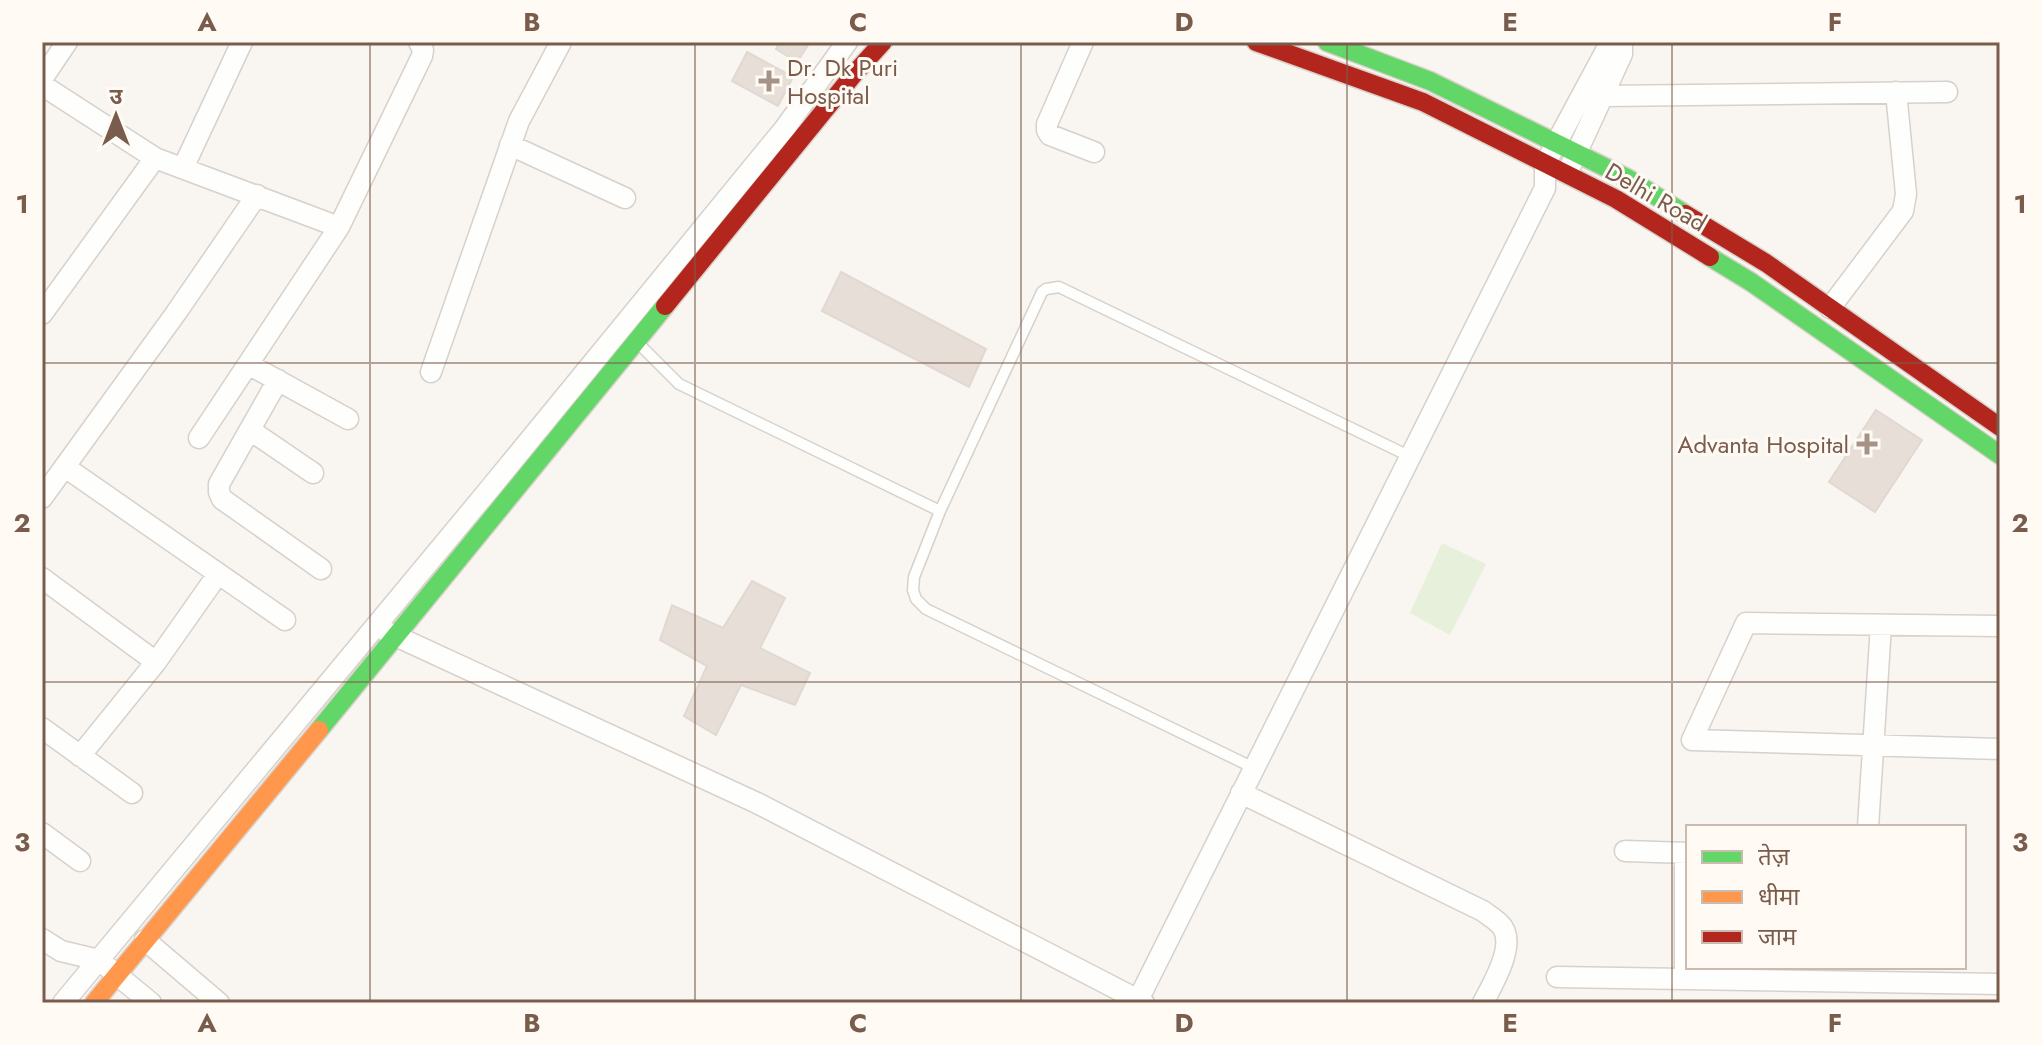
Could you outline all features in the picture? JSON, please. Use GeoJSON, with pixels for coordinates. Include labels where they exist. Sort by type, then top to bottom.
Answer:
{"type":"FeatureCollection","features":[{"type":"Feature","properties":{"kind":"main road"},"geometry":{"type":"LineString","coordinates":[[501,492],[636,341],[883,42]]}},
{"type":"Feature","properties":{"kind":"main road","name":"Delhi Road"},"geometry":{"type":"LineString","coordinates":[[1256,42],[1423,102],[1616,199],[1751,282],[2000,455]]}},
{"type":"Feature","properties":{"kind":"main road","name":"Delhi Road"},"geometry":{"type":"LineString","coordinates":[[1328,42],[1430,81],[1627,178],[1766,263],[2000,427]]}},
{"type":"Feature","properties":{"kind":"main road"},"geometry":{"type":"LineString","coordinates":[[94,1003],[385,632]]}},
{"type":"Feature","properties":{"kind":"street"},"geometry":{"type":"LineString","coordinates":[[67,42],[42,82],[155,158],[339,227]]}},
{"type":"Feature","properties":{"kind":"street"},"geometry":{"type":"LineString","coordinates":[[183,168],[242,42]]}},
{"type":"Feature","properties":{"kind":"street"},"geometry":{"type":"LineString","coordinates":[[199,438],[339,227],[422,56],[419,42]]}},
{"type":"Feature","properties":{"kind":"street"},"geometry":{"type":"LineString","coordinates":[[431,372],[519,121],[561,42]]}},
{"type":"Feature","properties":{"kind":"street"},"geometry":{"type":"LineString","coordinates":[[63,1003],[385,632],[501,492],[785,128],[847,42]]}},
{"type":"Feature","properties":{"kind":"street"},"geometry":{"type":"LineString","coordinates":[[1083,42],[1047,130],[1050,135],[1094,152]]}},
{"type":"Feature","properties":{"kind":"street"},"geometry":{"type":"LineString","coordinates":[[385,632],[757,803],[1141,1002],[1241,793],[1545,188],[1545,164],[1613,42]]}},
{"type":"Feature","properties":{"kind":"street"},"geometry":{"type":"LineString","coordinates":[[1545,188],[1566,174],[1577,154],[1622,54],[1622,42]]}},
{"type":"Feature","properties":{"kind":"street"},"geometry":{"type":"LineString","coordinates":[[1830,308],[1903,211],[1906,194],[1896,92]]}},
{"type":"Feature","properties":{"kind":"street"},"geometry":{"type":"LineString","coordinates":[[1604,96],[1947,92]]}},
{"type":"Feature","properties":{"kind":"street"},"geometry":{"type":"LineString","coordinates":[[510,145],[625,198]]}},
{"type":"Feature","properties":{"kind":"street"},"geometry":{"type":"LineString","coordinates":[[42,314],[155,158]]}},
{"type":"Feature","properties":{"kind":"street"},"geometry":{"type":"LineString","coordinates":[[42,498],[257,195]]}},
{"type":"Feature","properties":{"kind":"street"},"geometry":{"type":"LineString","coordinates":[[248,364],[348,419]]}},
{"type":"Feature","properties":{"kind":"street"},"geometry":{"type":"LineString","coordinates":[[278,380],[219,484],[219,492],[222,499],[321,569]]}},
{"type":"Feature","properties":{"kind":"street"},"geometry":{"type":"LineString","coordinates":[[250,430],[313,473]]}},
{"type":"Feature","properties":{"kind":"street"},"geometry":{"type":"LineString","coordinates":[[65,467],[285,620]]}},
{"type":"Feature","properties":{"kind":"street"},"geometry":{"type":"LineString","coordinates":[[80,756],[156,662],[218,574]]}},
{"type":"Feature","properties":{"kind":"street"},"geometry":{"type":"LineString","coordinates":[[42,578],[156,662]]}},
{"type":"Feature","properties":{"kind":"street"},"geometry":{"type":"LineString","coordinates":[[2000,626],[1746,623],[1692,740],[2000,749]]}},
{"type":"Feature","properties":{"kind":"street"},"geometry":{"type":"LineString","coordinates":[[1868,825],[1881,625]]}},
{"type":"Feature","properties":{"kind":"street"},"geometry":{"type":"LineString","coordinates":[[42,728],[132,793]]}},
{"type":"Feature","properties":{"kind":"street"},"geometry":{"type":"LineString","coordinates":[[1241,793],[1483,911],[1493,919],[1504,929],[1506,944],[1503,960],[1483,1003]]}},
{"type":"Feature","properties":{"kind":"street"},"geometry":{"type":"LineString","coordinates":[[42,833],[80,861]]}},
{"type":"Feature","properties":{"kind":"street"},"geometry":{"type":"LineString","coordinates":[[1625,851],[1686,853],[1685,979]]}},
{"type":"Feature","properties":{"kind":"street"},"geometry":{"type":"LineString","coordinates":[[42,939],[61,951],[99,960],[151,1003]]}},
{"type":"Feature","properties":{"kind":"street"},"geometry":{"type":"LineString","coordinates":[[145,940],[219,1003]]}},
{"type":"Feature","properties":{"kind":"street"},"geometry":{"type":"LineString","coordinates":[[1557,977],[2000,984]]}},
{"type":"Feature","properties":{"kind":"lane"},"geometry":{"type":"LineString","coordinates":[[1254,768],[926,609],[916,599],[914,577],[940,511],[1042,292],[1059,287],[1409,456]]}},
{"type":"Feature","properties":{"kind":"lane"},"geometry":{"type":"LineString","coordinates":[[636,341],[679,384],[940,511]]}},
{"type":"Feature","properties":{"kind":"green space"},"geometry":{"type":"Polygon","coordinates":[[[1442,543],[1486,564],[1450,635],[1410,613],[1442,543]]]}},
{"type":"Feature","properties":{"kind":"building"},"geometry":{"type":"Polygon","coordinates":[[[780,42],[810,42],[797,62],[776,49],[780,42]]]}},
{"type":"Feature","properties":{"kind":"building"},"geometry":{"type":"Polygon","coordinates":[[[747,52],[793,77],[778,106],[732,81],[747,52]]]}},
{"type":"Feature","properties":{"kind":"building"},"geometry":{"type":"Polygon","coordinates":[[[841,272],[986,349],[969,387],[822,311],[841,272]]]}},
{"type":"Feature","properties":{"kind":"building"},"geometry":{"type":"Polygon","coordinates":[[[1876,410],[1922,440],[1875,512],[1829,482],[1876,410]]]}},
{"type":"Feature","properties":{"kind":"building"},"geometry":{"type":"Polygon","coordinates":[[[752,581],[785,598],[760,648],[810,673],[795,705],[741,685],[716,735],[684,716],[707,666],[660,640],[672,605],[723,628],[752,581]]]}},
{"type":"Feature","properties":{"kind":"traffic: fast"},"geometry":{"type":"LineString","coordinates":[[1327,42],[1430,81],[1627,178],[1685,214]]}},
{"type":"Feature","properties":{"kind":"traffic: fast"},"geometry":{"type":"LineString","coordinates":[[1710,257],[1751,282],[2000,455]]}},
{"type":"Feature","properties":{"kind":"traffic: fast"},"geometry":{"type":"LineString","coordinates":[[319,730],[665,306]]}},
{"type":"Feature","properties":{"kind":"traffic: slow"},"geometry":{"type":"LineString","coordinates":[[94,1003],[319,730]]}},
{"type":"Feature","properties":{"kind":"traffic: jam"},"geometry":{"type":"LineString","coordinates":[[665,306],[883,42]]}},
{"type":"Feature","properties":{"kind":"traffic: jam"},"geometry":{"type":"LineString","coordinates":[[1256,42],[1423,102],[1616,199],[1710,257]]}},
{"type":"Feature","properties":{"kind":"traffic: jam"},"geometry":{"type":"LineString","coordinates":[[1685,214],[1766,263],[2000,427]]}},
{"type":"Feature","properties":{"kind":"place","name":"Dr. Dk Puri Hospital"},"geometry":{"type":"Point","coordinates":[769,81]}},
{"type":"Feature","properties":{"kind":"place","name":"Advanta Hospital"},"geometry":{"type":"Point","coordinates":[1867,444]}}]}
